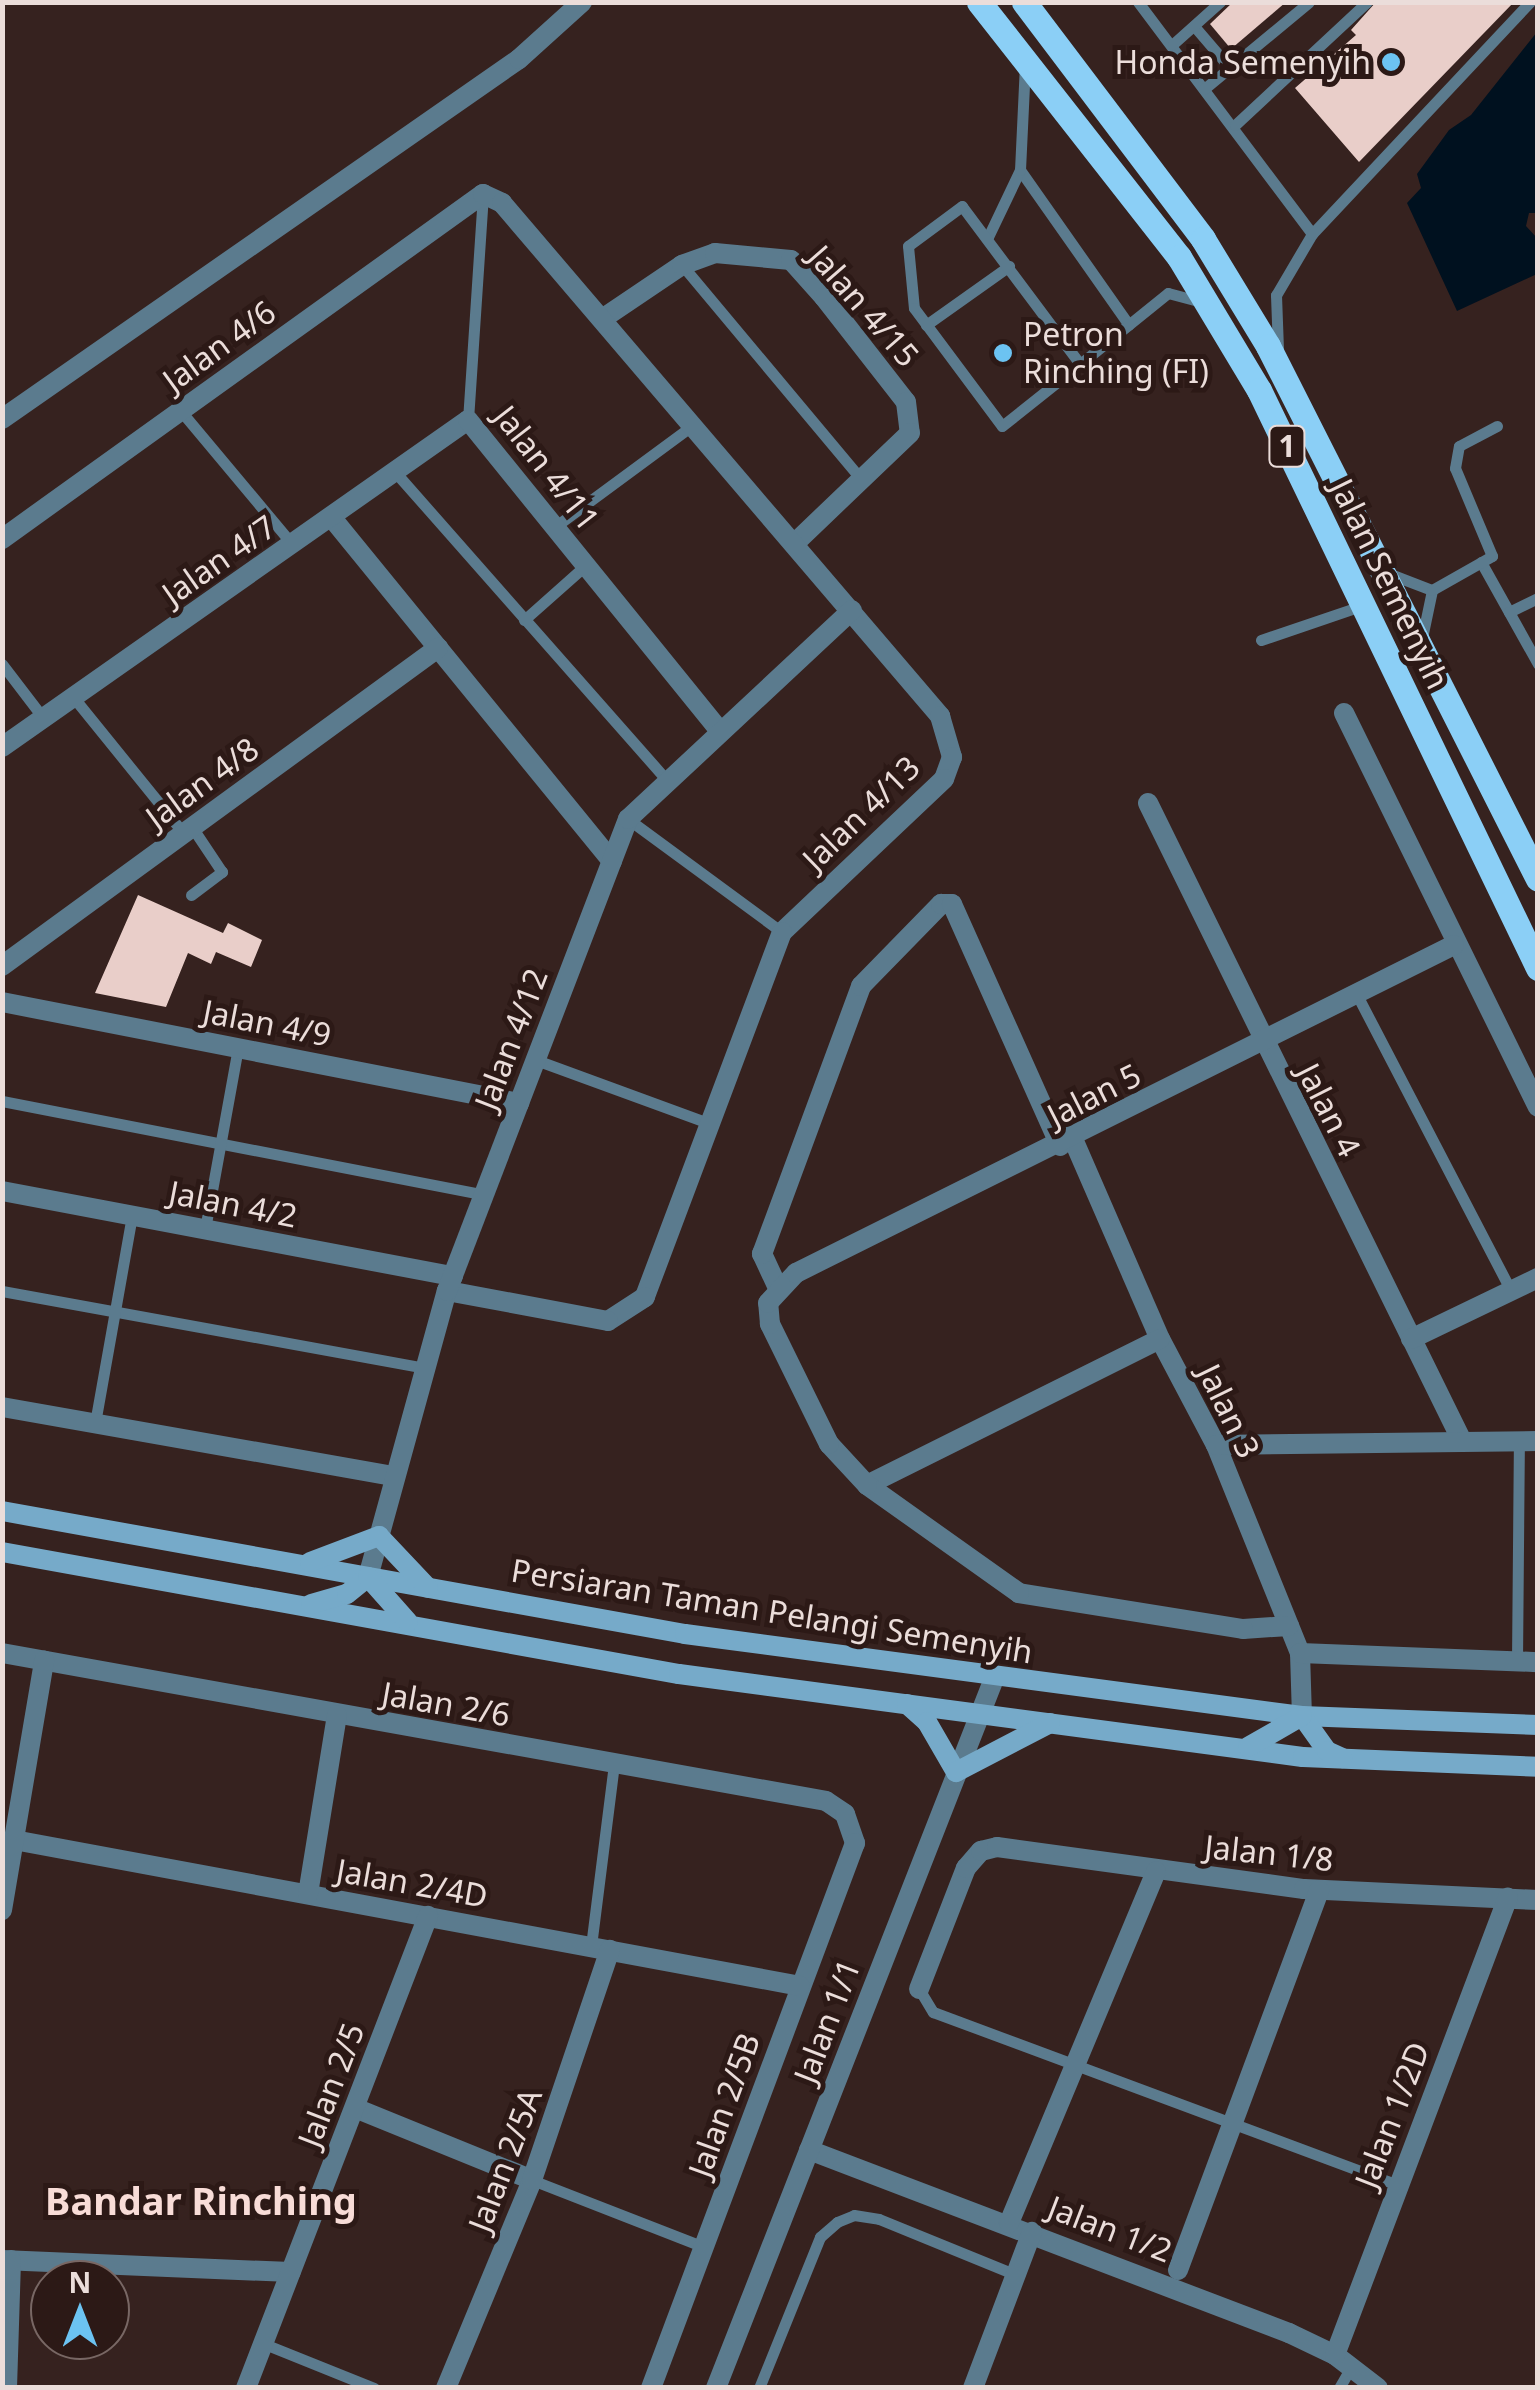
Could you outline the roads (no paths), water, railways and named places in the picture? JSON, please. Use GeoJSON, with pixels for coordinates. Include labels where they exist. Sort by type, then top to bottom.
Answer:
{"type":"FeatureCollection","features":[{"type":"Feature","properties":{"kind":"main road","name":"Jalan Semenyih"},"geometry":{"type":"LineString","coordinates":[[980,2],[1133,194],[1259,390],[1538,968]]}},
{"type":"Feature","properties":{"kind":"main road","name":"Jalan Semenyih"},"geometry":{"type":"LineString","coordinates":[[1024,2],[1202,238],[1314,433],[1538,879]]}},
{"type":"Feature","properties":{"kind":"street"},"geometry":{"type":"LineString","coordinates":[[2,419],[519,59],[582,2]]}},
{"type":"Feature","properties":{"kind":"street","name":"Jalan 4/13"},"geometry":{"type":"LineString","coordinates":[[450,1283],[608,1321],[628,1314],[646,1298],[782,932],[944,780],[952,757],[940,716],[796,542],[502,204],[477,198]]}},
{"type":"Feature","properties":{"kind":"street","name":"Jalan 4/6"},"geometry":{"type":"LineString","coordinates":[[2,539],[477,198]]}},
{"type":"Feature","properties":{"kind":"street","name":"Jalan 4/15"},"geometry":{"type":"LineString","coordinates":[[602,320],[682,265],[715,253],[791,260],[824,296],[906,402],[910,434],[864,482],[796,542]]}},
{"type":"Feature","properties":{"kind":"street","name":"Jalan 4/7"},"geometry":{"type":"LineString","coordinates":[[2,748],[468,420]]}},
{"type":"Feature","properties":{"kind":"street","name":"Jalan 4/11"},"geometry":{"type":"LineString","coordinates":[[468,420],[719,730]]}},
{"type":"Feature","properties":{"kind":"street"},"geometry":{"type":"LineString","coordinates":[[332,518],[612,861]]}},
{"type":"Feature","properties":{"kind":"street","name":"Jalan 4/12"},"geometry":{"type":"LineString","coordinates":[[368,1577],[450,1283],[628,819],[852,610]]}},
{"type":"Feature","properties":{"kind":"street","name":"Jalan 4/8"},"geometry":{"type":"LineString","coordinates":[[2,966],[438,648]]}},
{"type":"Feature","properties":{"kind":"street"},"geometry":{"type":"LineString","coordinates":[[1344,713],[1454,945],[1538,1107]]}},
{"type":"Feature","properties":{"kind":"street","name":"Jalan 4"},"geometry":{"type":"LineString","coordinates":[[1148,803],[1262,1044],[1462,1441]]}},
{"type":"Feature","properties":{"kind":"street","name":"Jalan 3"},"geometry":{"type":"LineString","coordinates":[[773,1295],[762,1254],[862,986],[932,910],[952,904],[1160,1339],[1216,1445],[1300,1654],[1302,1716]]}},
{"type":"Feature","properties":{"kind":"street","name":"Jalan 5"},"geometry":{"type":"LineString","coordinates":[[773,1295],[796,1273],[1067,1142],[1454,945]]}},
{"type":"Feature","properties":{"kind":"street","name":"Jalan 4/9"},"geometry":{"type":"LineString","coordinates":[[2,1002],[519,1102]]}},
{"type":"Feature","properties":{"kind":"street","name":"Jalan 4/2"},"geometry":{"type":"LineString","coordinates":[[2,1191],[205,1229],[450,1283]]}},
{"type":"Feature","properties":{"kind":"street"},"geometry":{"type":"LineString","coordinates":[[1412,1339],[1538,1278]]}},
{"type":"Feature","properties":{"kind":"street"},"geometry":{"type":"LineString","coordinates":[[773,1295],[770,1324],[829,1444],[866,1485],[1026,1596],[1243,1629],[1289,1626]]}},
{"type":"Feature","properties":{"kind":"street"},"geometry":{"type":"LineString","coordinates":[[866,1485],[1160,1339]]}},
{"type":"Feature","properties":{"kind":"street"},"geometry":{"type":"LineString","coordinates":[[2,1406],[396,1476]]}},
{"type":"Feature","properties":{"kind":"street"},"geometry":{"type":"LineString","coordinates":[[1216,1445],[1528,1441]]}},
{"type":"Feature","properties":{"kind":"street","name":"Persiaran Taman Pelangi Semenyih"},"geometry":{"type":"LineString","coordinates":[[2,1511],[685,1634],[1302,1716],[1538,1726]]}},
{"type":"Feature","properties":{"kind":"street"},"geometry":{"type":"LineString","coordinates":[[298,1564],[332,1559],[379,1536],[428,1588]]}},
{"type":"Feature","properties":{"kind":"street","name":"Persiaran Taman Pelangi Semenyih"},"geometry":{"type":"LineString","coordinates":[[2,1552],[679,1674],[1242,1749],[1344,1759],[1538,1767]]}},
{"type":"Feature","properties":{"kind":"street"},"geometry":{"type":"LineString","coordinates":[[299,1606],[347,1594],[368,1577],[386,1605],[414,1626]]}},
{"type":"Feature","properties":{"kind":"street","name":"Jalan 2/6"},"geometry":{"type":"LineString","coordinates":[[2,1653],[826,1802],[845,1814],[855,1843]]}},
{"type":"Feature","properties":{"kind":"street"},"geometry":{"type":"LineString","coordinates":[[1300,1654],[1527,1662]]}},
{"type":"Feature","properties":{"kind":"street"},"geometry":{"type":"LineString","coordinates":[[2,1910],[44,1661]]}},
{"type":"Feature","properties":{"kind":"street","name":"Jalan 1/1"},"geometry":{"type":"LineString","coordinates":[[716,2388],[996,1676]]}},
{"type":"Feature","properties":{"kind":"street"},"geometry":{"type":"LineString","coordinates":[[906,1703],[927,1722],[956,1772],[1052,1722]]}},
{"type":"Feature","properties":{"kind":"street"},"geometry":{"type":"LineString","coordinates":[[308,1894],[337,1715]]}},
{"type":"Feature","properties":{"kind":"street"},"geometry":{"type":"LineString","coordinates":[[1242,1749],[1269,1740],[1302,1716],[1327,1751],[1344,1759]]}},
{"type":"Feature","properties":{"kind":"street","name":"Jalan 2/4D"},"geometry":{"type":"LineString","coordinates":[[14,1840],[800,1986]]}},
{"type":"Feature","properties":{"kind":"street","name":"Jalan 2/5B"},"geometry":{"type":"LineString","coordinates":[[651,2388],[855,1843]]}},
{"type":"Feature","properties":{"kind":"street","name":"Jalan 1/8"},"geometry":{"type":"LineString","coordinates":[[919,1989],[966,1868],[981,1851],[996,1847],[1156,1872],[1319,1890],[1538,1900]]}},
{"type":"Feature","properties":{"kind":"street"},"geometry":{"type":"LineString","coordinates":[[1009,2223],[1156,1872]]}},
{"type":"Feature","properties":{"kind":"street"},"geometry":{"type":"LineString","coordinates":[[1178,2270],[1319,1890]]}},
{"type":"Feature","properties":{"kind":"street","name":"Jalan 1/2D"},"geometry":{"type":"LineString","coordinates":[[1343,2361],[1397,2186],[1508,1898]]}},
{"type":"Feature","properties":{"kind":"street","name":"Jalan 2/5"},"geometry":{"type":"LineString","coordinates":[[246,2388],[428,1916]]}},
{"type":"Feature","properties":{"kind":"street","name":"Jalan 2/5A"},"geometry":{"type":"LineString","coordinates":[[446,2388],[532,2180],[601,1948]]}},
{"type":"Feature","properties":{"kind":"street"},"geometry":{"type":"LineString","coordinates":[[355,2108],[532,2180]]}},
{"type":"Feature","properties":{"kind":"street","name":"Jalan 1/2"},"geometry":{"type":"LineString","coordinates":[[809,2150],[1032,2232],[1343,2361],[1378,2388]]}},
{"type":"Feature","properties":{"kind":"street"},"geometry":{"type":"LineString","coordinates":[[973,2388],[1032,2232]]}},
{"type":"Feature","properties":{"kind":"street"},"geometry":{"type":"LineString","coordinates":[[6,2388],[7,2260],[291,2272]]}},
{"type":"Feature","properties":{"kind":"lane"},"geometry":{"type":"LineString","coordinates":[[1138,2],[1235,125],[1312,234]]}},
{"type":"Feature","properties":{"kind":"lane"},"geometry":{"type":"LineString","coordinates":[[1173,44],[1220,2]]}},
{"type":"Feature","properties":{"kind":"lane"},"geometry":{"type":"LineString","coordinates":[[1204,90],[1309,2]]}},
{"type":"Feature","properties":{"kind":"lane"},"geometry":{"type":"LineString","coordinates":[[1235,125],[1367,2]]}},
{"type":"Feature","properties":{"kind":"lane"},"geometry":{"type":"LineString","coordinates":[[1314,433],[1276,345],[1276,295],[1312,234],[1530,2]]}},
{"type":"Feature","properties":{"kind":"lane"},"geometry":{"type":"LineString","coordinates":[[1194,26],[1230,68]]}},
{"type":"Feature","properties":{"kind":"lane"},"geometry":{"type":"LineString","coordinates":[[988,237],[1020,170],[1025,58]]}},
{"type":"Feature","properties":{"kind":"lane"},"geometry":{"type":"LineString","coordinates":[[1020,170],[1129,325]]}},
{"type":"Feature","properties":{"kind":"lane","name":"Jalan 4/11"},"geometry":{"type":"LineString","coordinates":[[468,420],[477,198]]}},
{"type":"Feature","properties":{"kind":"lane"},"geometry":{"type":"LineString","coordinates":[[1080,364],[962,206],[908,246],[914,308],[1002,426],[1080,364],[1129,325],[1168,293],[1206,303]]}},
{"type":"Feature","properties":{"kind":"lane"},"geometry":{"type":"LineString","coordinates":[[682,265],[864,482]]}},
{"type":"Feature","properties":{"kind":"lane"},"geometry":{"type":"LineString","coordinates":[[926,325],[1009,266]]}},
{"type":"Feature","properties":{"kind":"lane"},"geometry":{"type":"LineString","coordinates":[[180,410],[293,545]]}},
{"type":"Feature","properties":{"kind":"lane"},"geometry":{"type":"LineString","coordinates":[[556,526],[692,425]]}},
{"type":"Feature","properties":{"kind":"lane"},"geometry":{"type":"LineString","coordinates":[[1432,590],[1492,556],[1455,468],[1459,446],[1498,426]]}},
{"type":"Feature","properties":{"kind":"lane"},"geometry":{"type":"LineString","coordinates":[[396,473],[667,780]]}},
{"type":"Feature","properties":{"kind":"lane"},"geometry":{"type":"LineString","coordinates":[[1481,562],[1538,664]]}},
{"type":"Feature","properties":{"kind":"lane"},"geometry":{"type":"LineString","coordinates":[[524,620],[586,565]]}},
{"type":"Feature","properties":{"kind":"lane"},"geometry":{"type":"LineString","coordinates":[[1381,569],[1432,590]]}},
{"type":"Feature","properties":{"kind":"lane"},"geometry":{"type":"LineString","coordinates":[[1421,652],[1432,590]]}},
{"type":"Feature","properties":{"kind":"lane"},"geometry":{"type":"LineString","coordinates":[[1509,612],[1538,598]]}},
{"type":"Feature","properties":{"kind":"lane"},"geometry":{"type":"LineString","coordinates":[[1261,640],[1363,605]]}},
{"type":"Feature","properties":{"kind":"lane"},"geometry":{"type":"LineString","coordinates":[[2,664],[44,719]]}},
{"type":"Feature","properties":{"kind":"lane"},"geometry":{"type":"LineString","coordinates":[[74,698],[222,872],[190,896]]}},
{"type":"Feature","properties":{"kind":"lane"},"geometry":{"type":"LineString","coordinates":[[628,819],[782,932]]}},
{"type":"Feature","properties":{"kind":"lane"},"geometry":{"type":"LineString","coordinates":[[1358,996],[1511,1290]]}},
{"type":"Feature","properties":{"kind":"lane"},"geometry":{"type":"LineString","coordinates":[[205,1229],[238,1048]]}},
{"type":"Feature","properties":{"kind":"lane"},"geometry":{"type":"LineString","coordinates":[[536,1060],[708,1123]]}},
{"type":"Feature","properties":{"kind":"lane"},"geometry":{"type":"LineString","coordinates":[[2,1101],[484,1195]]}},
{"type":"Feature","properties":{"kind":"lane"},"geometry":{"type":"LineString","coordinates":[[96,1423],[132,1215]]}},
{"type":"Feature","properties":{"kind":"lane"},"geometry":{"type":"LineString","coordinates":[[2,1290],[426,1368]]}},
{"type":"Feature","properties":{"kind":"lane"},"geometry":{"type":"LineString","coordinates":[[1527,1662],[1528,1441]]}},
{"type":"Feature","properties":{"kind":"lane"},"geometry":{"type":"LineString","coordinates":[[601,1948],[614,1765]]}},
{"type":"Feature","properties":{"kind":"lane"},"geometry":{"type":"LineString","coordinates":[[919,1989],[933,2012],[1230,2127],[1397,2186]]}},
{"type":"Feature","properties":{"kind":"lane"},"geometry":{"type":"LineString","coordinates":[[532,2180],[704,2247]]}},
{"type":"Feature","properties":{"kind":"lane"},"geometry":{"type":"LineString","coordinates":[[759,2388],[820,2237],[837,2222],[854,2216],[880,2219],[1016,2275]]}},
{"type":"Feature","properties":{"kind":"lane"},"geometry":{"type":"LineString","coordinates":[[262,2343],[374,2388]]}},
{"type":"Feature","properties":{"kind":"lane"},"geometry":{"type":"LineString","coordinates":[[1338,2388],[1343,2361]]}},
{"type":"Feature","properties":{"kind":"water"},"geometry":{"type":"Polygon","coordinates":[[[1537,32],[1537,213],[1529,213],[1526,226],[1537,238],[1537,274],[1457,311],[1407,203],[1421,188],[1417,174],[1449,130],[1471,115],[1537,32]]]}},
{"type":"Feature","properties":{"kind":"place","name":"Honda Semenyih"},"geometry":{"type":"Point","coordinates":[1391,62]}},
{"type":"Feature","properties":{"kind":"place","name":"Petron Rinching (FI)"},"geometry":{"type":"Point","coordinates":[1003,353]}},
{"type":"Feature","properties":{"kind":"district","name":"Bandar Rinching"},"geometry":{"type":"Point","coordinates":[201,2201]}}]}
